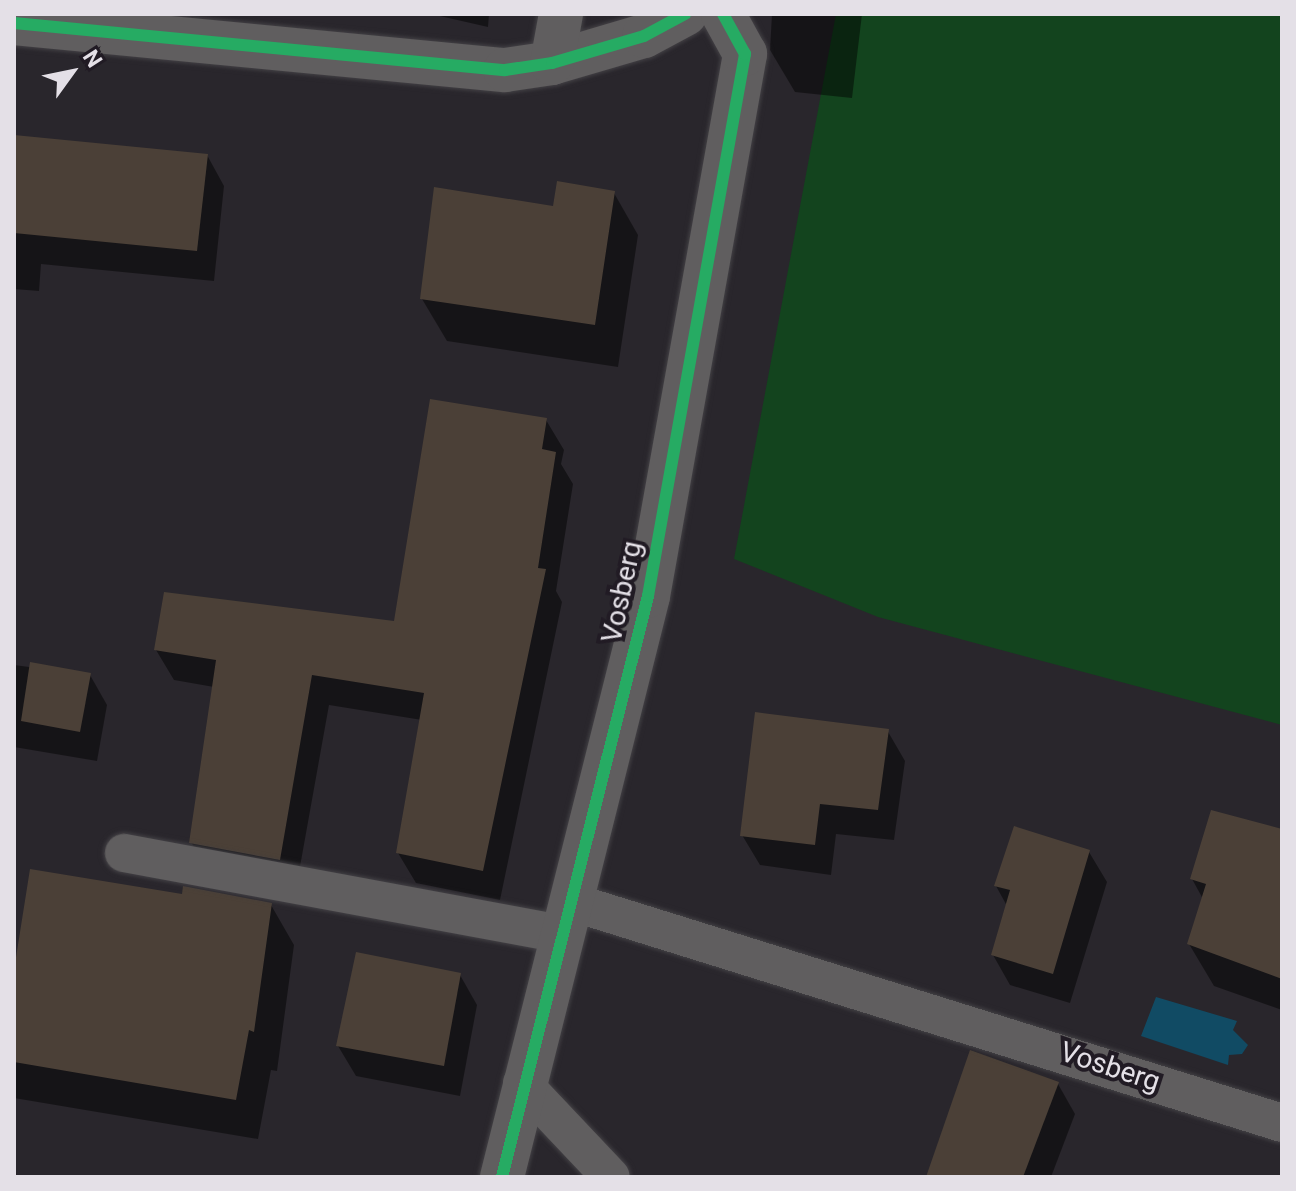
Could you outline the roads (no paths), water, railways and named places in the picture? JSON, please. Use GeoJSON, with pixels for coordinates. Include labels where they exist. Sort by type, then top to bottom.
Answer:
{"type":"FeatureCollection","features":[{"type":"Feature","properties":{"kind":"street"},"geometry":{"type":"LineString","coordinates":[[552,63],[561,14]]}},
{"type":"Feature","properties":{"kind":"street"},"geometry":{"type":"LineString","coordinates":[[14,23],[505,70],[552,63],[644,36],[685,14]]}},
{"type":"Feature","properties":{"kind":"street","name":"Vosberg"},"geometry":{"type":"LineString","coordinates":[[502,1177],[522,1083],[648,596],[745,54],[723,14]]}},
{"type":"Feature","properties":{"kind":"lane","name":"Vosberg"},"geometry":{"type":"LineString","coordinates":[[124,853],[565,918],[1282,1123]]}},
{"type":"Feature","properties":{"kind":"lane"},"geometry":{"type":"LineString","coordinates":[[522,1083],[611,1177]]}},
{"type":"Feature","properties":{"kind":"water"},"geometry":{"type":"Polygon","coordinates":[[[1156,997],[1237,1021],[1233,1030],[1248,1045],[1242,1054],[1229,1055],[1228,1065],[1141,1036],[1156,997]]]}}]}
